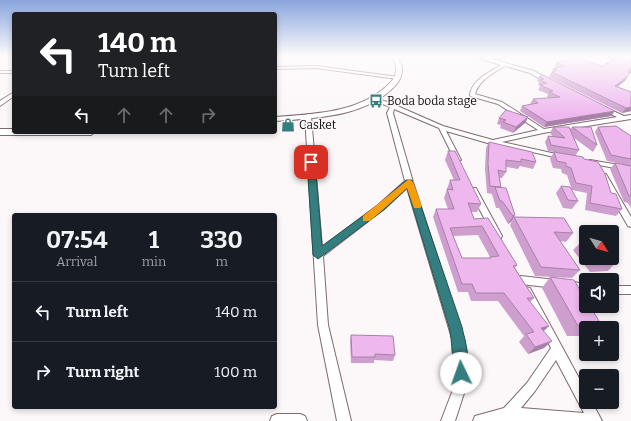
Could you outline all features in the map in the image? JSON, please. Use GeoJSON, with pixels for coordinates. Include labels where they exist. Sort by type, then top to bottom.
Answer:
{"type":"FeatureCollection","features":[{"type":"Feature","properties":{"kind":"main road"},"geometry":{"type":"LineString","coordinates":[[277,119],[339,111],[374,99],[386,92],[398,78]]}},
{"type":"Feature","properties":{"kind":"main road"},"geometry":{"type":"LineString","coordinates":[[0,132],[12,132]]}},
{"type":"Feature","properties":{"kind":"street"},"geometry":{"type":"LineString","coordinates":[[380,76],[398,78]]}},
{"type":"Feature","properties":{"kind":"street"},"geometry":{"type":"LineString","coordinates":[[488,76],[476,87],[472,96],[505,105],[543,131]]}},
{"type":"Feature","properties":{"kind":"street"},"geometry":{"type":"LineString","coordinates":[[539,76],[556,85]]}},
{"type":"Feature","properties":{"kind":"street"},"geometry":{"type":"LineString","coordinates":[[0,104],[12,95]]}},
{"type":"Feature","properties":{"kind":"street"},"geometry":{"type":"LineString","coordinates":[[374,99],[441,127],[490,142],[567,158]]}},
{"type":"Feature","properties":{"kind":"street"},"geometry":{"type":"LineString","coordinates":[[393,106],[390,113],[409,182],[459,342],[461,373],[460,387],[448,421]]}},
{"type":"Feature","properties":{"kind":"street"},"geometry":{"type":"LineString","coordinates":[[602,108],[623,118]]}},
{"type":"Feature","properties":{"kind":"street"},"geometry":{"type":"LineString","coordinates":[[308,116],[323,325],[344,421]]}},
{"type":"Feature","properties":{"kind":"street"},"geometry":{"type":"LineString","coordinates":[[490,142],[543,131],[631,117]]}},
{"type":"Feature","properties":{"kind":"street"},"geometry":{"type":"LineString","coordinates":[[441,127],[463,169]]}},
{"type":"Feature","properties":{"kind":"street"},"geometry":{"type":"LineString","coordinates":[[581,160],[631,169]]}},
{"type":"Feature","properties":{"kind":"street"},"geometry":{"type":"LineString","coordinates":[[595,163],[631,224]]}},
{"type":"Feature","properties":{"kind":"street"},"geometry":{"type":"LineString","coordinates":[[318,255],[381,207],[409,182]]}},
{"type":"Feature","properties":{"kind":"street"},"geometry":{"type":"LineString","coordinates":[[470,183],[502,245]]}},
{"type":"Feature","properties":{"kind":"street"},"geometry":{"type":"LineString","coordinates":[[579,287],[519,276],[594,421]]}},
{"type":"Feature","properties":{"kind":"street"},"geometry":{"type":"LineString","coordinates":[[619,290],[631,290]]}},
{"type":"Feature","properties":{"kind":"street"},"geometry":{"type":"LineString","coordinates":[[508,414],[531,387],[557,349]]}},
{"type":"Feature","properties":{"kind":"street"},"geometry":{"type":"LineString","coordinates":[[480,421],[508,414],[594,421]]}},
{"type":"Feature","properties":{"kind":"street"},"geometry":{"type":"LineString","coordinates":[[277,421],[300,421]]}},
{"type":"Feature","properties":{"kind":"building"},"geometry":{"type":"Polygon","coordinates":[[[544,76],[615,111],[547,122],[522,106],[538,103],[533,99],[560,97],[549,92],[553,91],[540,85],[547,83],[540,80],[544,79],[539,77],[544,76]]]}},
{"type":"Feature","properties":{"kind":"building"},"geometry":{"type":"Polygon","coordinates":[[[559,76],[628,76],[615,86],[631,92],[631,107],[626,108],[559,76]]]}},
{"type":"Feature","properties":{"kind":"building"},"geometry":{"type":"Polygon","coordinates":[[[506,110],[528,117],[516,127],[503,122],[506,120],[499,118],[506,110]]]}},
{"type":"Feature","properties":{"kind":"building"},"geometry":{"type":"Polygon","coordinates":[[[616,126],[631,136],[631,159],[611,155],[598,127],[616,126]]]}},
{"type":"Feature","properties":{"kind":"building"},"geometry":{"type":"Polygon","coordinates":[[[553,127],[569,127],[579,150],[551,145],[548,136],[565,138],[553,127]]]}},
{"type":"Feature","properties":{"kind":"building"},"geometry":{"type":"Polygon","coordinates":[[[572,127],[591,127],[597,145],[572,127]]]}},
{"type":"Feature","properties":{"kind":"building"},"geometry":{"type":"Polygon","coordinates":[[[489,142],[532,152],[536,162],[521,159],[521,162],[506,160],[506,172],[498,170],[501,187],[490,186],[488,163],[489,142]]]}},
{"type":"Feature","properties":{"kind":"building"},"geometry":{"type":"Polygon","coordinates":[[[448,151],[455,151],[481,204],[468,203],[474,219],[488,218],[517,265],[513,266],[534,298],[527,298],[549,326],[541,328],[552,341],[535,347],[526,334],[534,332],[504,293],[476,293],[472,284],[462,284],[436,209],[454,209],[447,189],[453,190],[450,180],[460,180],[448,151]],[[482,226],[450,228],[462,258],[491,258],[490,257],[499,256],[482,226]]]}},
{"type":"Feature","properties":{"kind":"building"},"geometry":{"type":"Polygon","coordinates":[[[554,152],[583,157],[584,159],[598,162],[605,174],[611,193],[616,194],[622,209],[590,203],[592,186],[576,183],[571,168],[566,166],[566,163],[557,161],[554,152]]]}},
{"type":"Feature","properties":{"kind":"building"},"geometry":{"type":"Polygon","coordinates":[[[615,163],[631,166],[631,196],[629,196],[615,163]]]}},
{"type":"Feature","properties":{"kind":"building"},"geometry":{"type":"Polygon","coordinates":[[[561,186],[570,187],[578,201],[568,200],[561,186]]]}},
{"type":"Feature","properties":{"kind":"building"},"geometry":{"type":"Polygon","coordinates":[[[495,187],[506,188],[515,215],[513,216],[502,201],[500,201],[495,187]]]}},
{"type":"Feature","properties":{"kind":"building"},"geometry":{"type":"Polygon","coordinates":[[[514,217],[564,218],[573,233],[554,232],[580,270],[541,267],[514,217]]]}},
{"type":"Feature","properties":{"kind":"building"},"geometry":{"type":"Polygon","coordinates":[[[550,277],[574,280],[579,288],[579,313],[594,313],[599,321],[579,321],[578,326],[550,277]]]}},
{"type":"Feature","properties":{"kind":"building"},"geometry":{"type":"Polygon","coordinates":[[[351,335],[393,336],[395,355],[375,354],[375,357],[352,357],[351,335]]]}},
{"type":"Feature","properties":{"kind":"slow traffic"},"geometry":{"type":"LineString","coordinates":[[366,218],[409,182],[417,206]]}},
{"type":"Feature","properties":{"kind":"place","name":"Boda boda stage"},"geometry":{"type":"Point","coordinates":[376,101]}},
{"type":"Feature","properties":{"kind":"place","name":"Casket"},"geometry":{"type":"Point","coordinates":[288,125]}},
{"type":"Feature","properties":{"kind":"route"},"geometry":{"type":"LineString","coordinates":[[311,162],[318,255],[381,207],[409,182],[456,327],[459,342],[461,373]]}}]}
